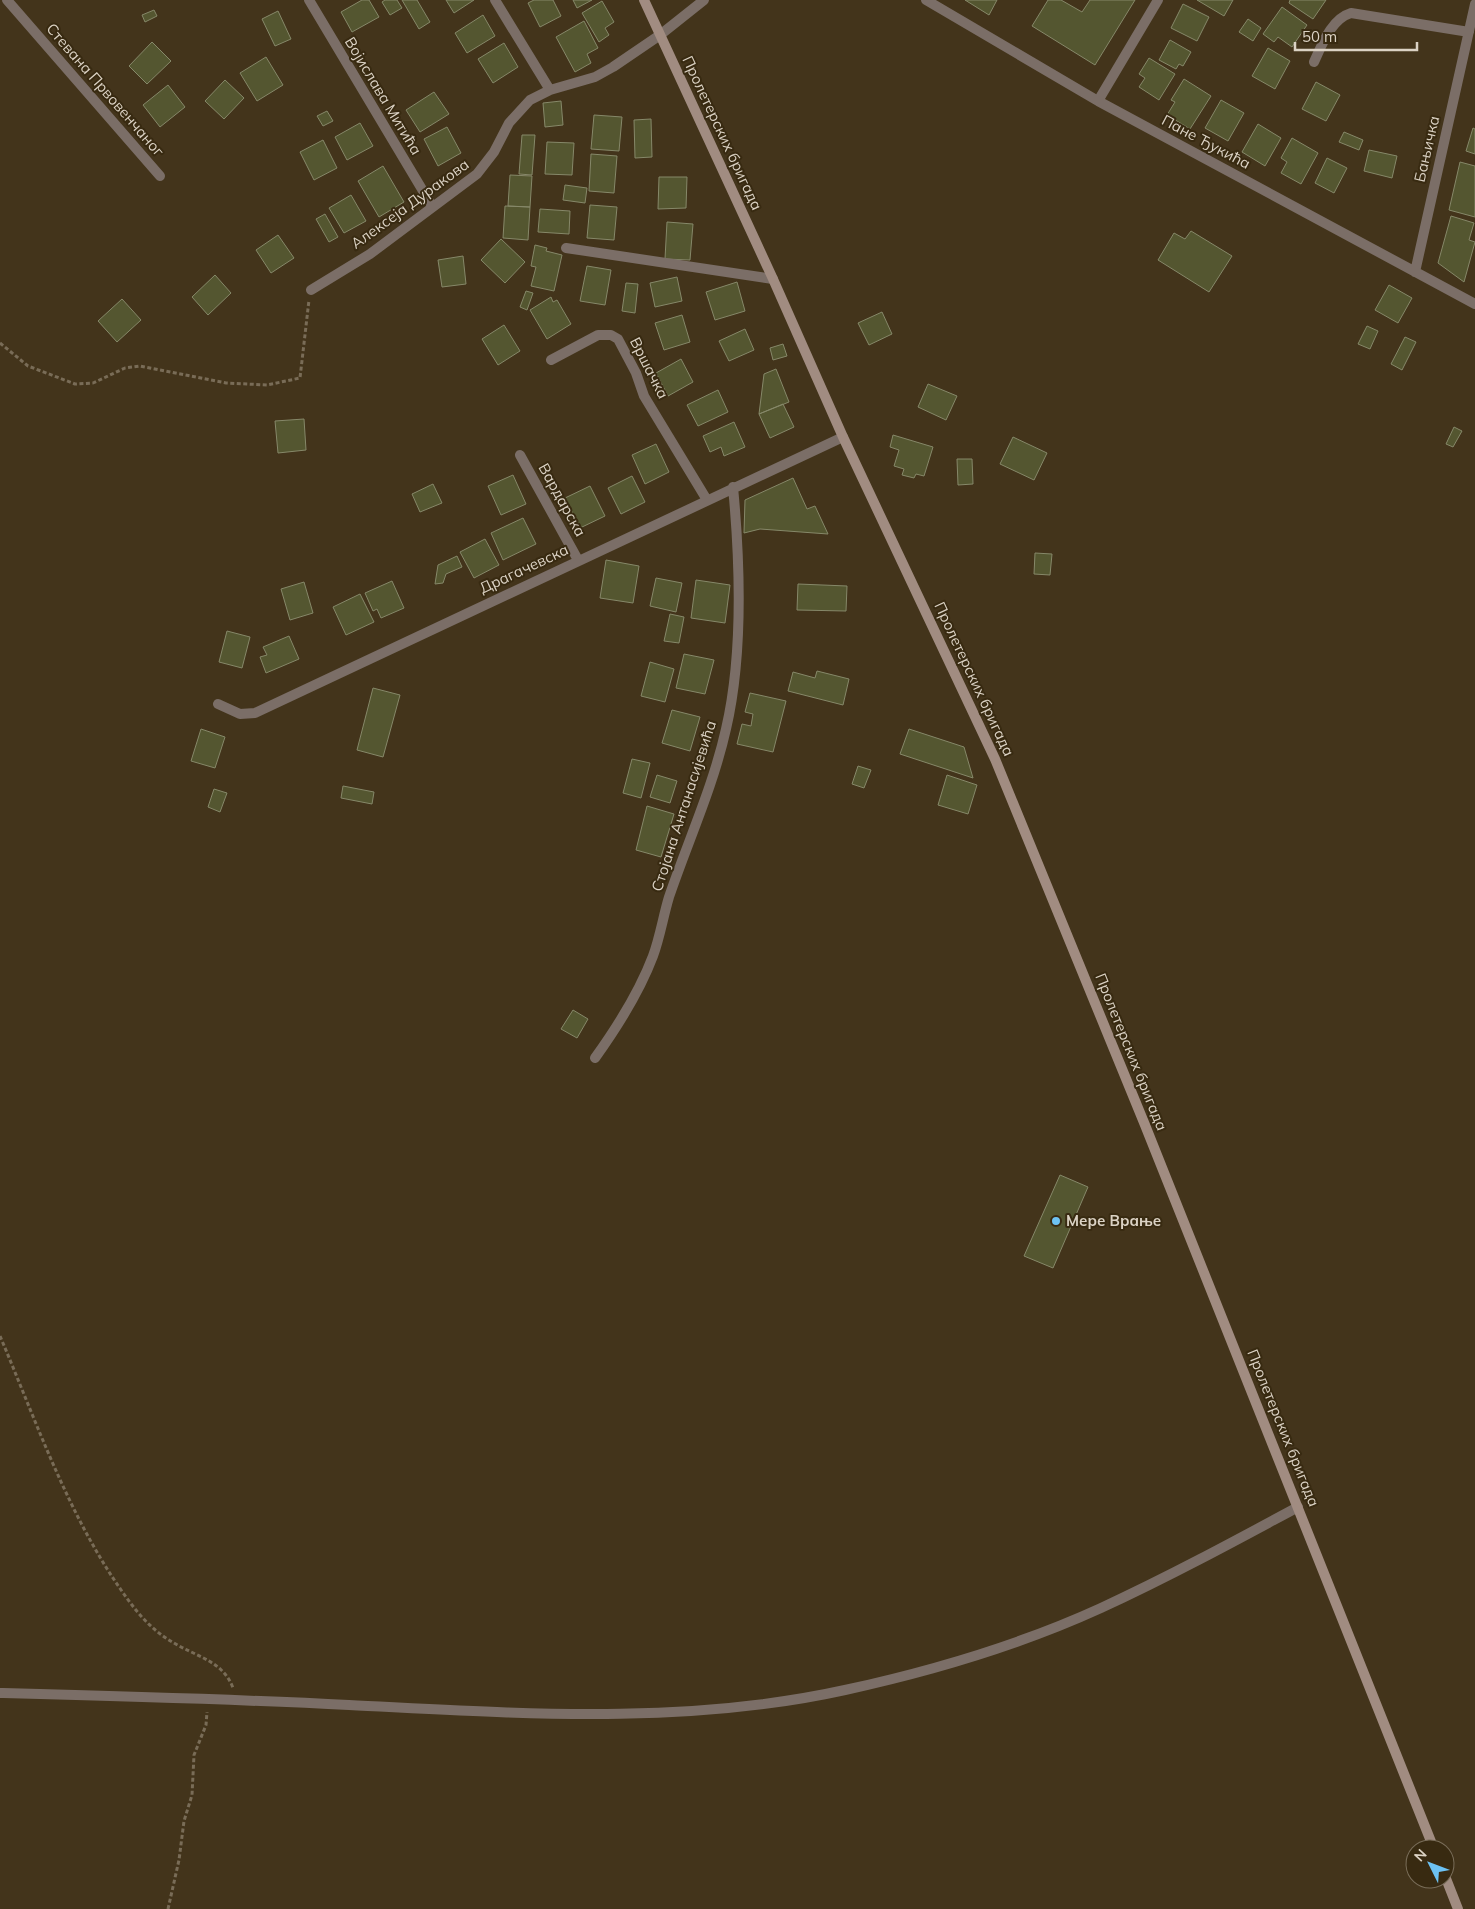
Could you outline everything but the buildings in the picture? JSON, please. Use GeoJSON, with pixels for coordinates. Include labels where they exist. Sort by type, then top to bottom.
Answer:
{"type":"FeatureCollection","features":[{"type":"Feature","properties":{"kind":"street","name":"Стевана Првовенчаног"},"geometry":{"type":"LineString","coordinates":[[7,0],[160,176]]}},
{"type":"Feature","properties":{"kind":"street","name":"Војислава Митића"},"geometry":{"type":"LineString","coordinates":[[308,0],[432,206]]}},
{"type":"Feature","properties":{"kind":"street"},"geometry":{"type":"LineString","coordinates":[[495,0],[550,90]]}},
{"type":"Feature","properties":{"kind":"street","name":"Пролетерских бригада"},"geometry":{"type":"LineString","coordinates":[[644,0],[774,279],[843,437],[995,759],[1145,1125],[1430,1839]]}},
{"type":"Feature","properties":{"kind":"street","name":"Алексеја Дуракова"},"geometry":{"type":"LineString","coordinates":[[311,290],[370,254],[477,174],[494,152],[509,123],[530,100],[550,90],[595,77],[660,35],[704,0]]}},
{"type":"Feature","properties":{"kind":"street","name":"Пане Ђукића"},"geometry":{"type":"LineString","coordinates":[[926,0],[1098,101],[1475,304]]}},
{"type":"Feature","properties":{"kind":"street"},"geometry":{"type":"LineString","coordinates":[[1098,101],[1158,0]]}},
{"type":"Feature","properties":{"kind":"street","name":"Бањичка"},"geometry":{"type":"LineString","coordinates":[[1415,272],[1475,4]]}},
{"type":"Feature","properties":{"kind":"street"},"geometry":{"type":"LineString","coordinates":[[1314,62],[1329,32],[1339,18],[1351,13],[1469,32]]}},
{"type":"Feature","properties":{"kind":"street"},"geometry":{"type":"LineString","coordinates":[[566,248],[774,279]]}},
{"type":"Feature","properties":{"kind":"street","name":"Вршачка"},"geometry":{"type":"LineString","coordinates":[[551,360],[598,335],[611,335],[618,339],[633,367],[644,396],[707,500]]}},
{"type":"Feature","properties":{"kind":"street","name":"Драгачевска"},"geometry":{"type":"LineString","coordinates":[[218,704],[240,714],[255,713],[843,437]]}},
{"type":"Feature","properties":{"kind":"street","name":"Вардарска"},"geometry":{"type":"LineString","coordinates":[[520,455],[578,560]]}},
{"type":"Feature","properties":{"kind":"street","name":"Стојана Антанасијевића"},"geometry":{"type":"LineString","coordinates":[[595,1058],[628,1009],[653,956],[669,898],[716,766],[726,730],[736,658],[738,588],[733,487]]}},
{"type":"Feature","properties":{"kind":"street"},"geometry":{"type":"LineString","coordinates":[[0,1693],[233,1699],[552,1715],[663,1712],[712,1708],[843,1690],[963,1660],[1098,1609],[1202,1559],[1298,1507]]}},
{"type":"Feature","properties":{"kind":"street"},"geometry":{"type":"LineString","coordinates":[[1450,1889],[1458,1909]]}},
{"type":"Feature","properties":{"kind":"path"},"geometry":{"type":"LineString","coordinates":[[0,343],[28,366],[75,384],[93,383],[125,368],[140,366],[226,383],[267,385],[300,378],[311,290]]}},
{"type":"Feature","properties":{"kind":"path"},"geometry":{"type":"LineString","coordinates":[[0,1336],[74,1511],[115,1581],[151,1627],[176,1645],[210,1660],[221,1669],[230,1680],[233,1689],[233,1699]]}},
{"type":"Feature","properties":{"kind":"path"},"geometry":{"type":"LineString","coordinates":[[168,1909],[179,1860],[184,1821],[192,1795],[194,1756],[206,1725],[208,1699]]}},
{"type":"Feature","properties":{"kind":"place","name":"Мере Врање"},"geometry":{"type":"Point","coordinates":[1056,1221]}}]}
